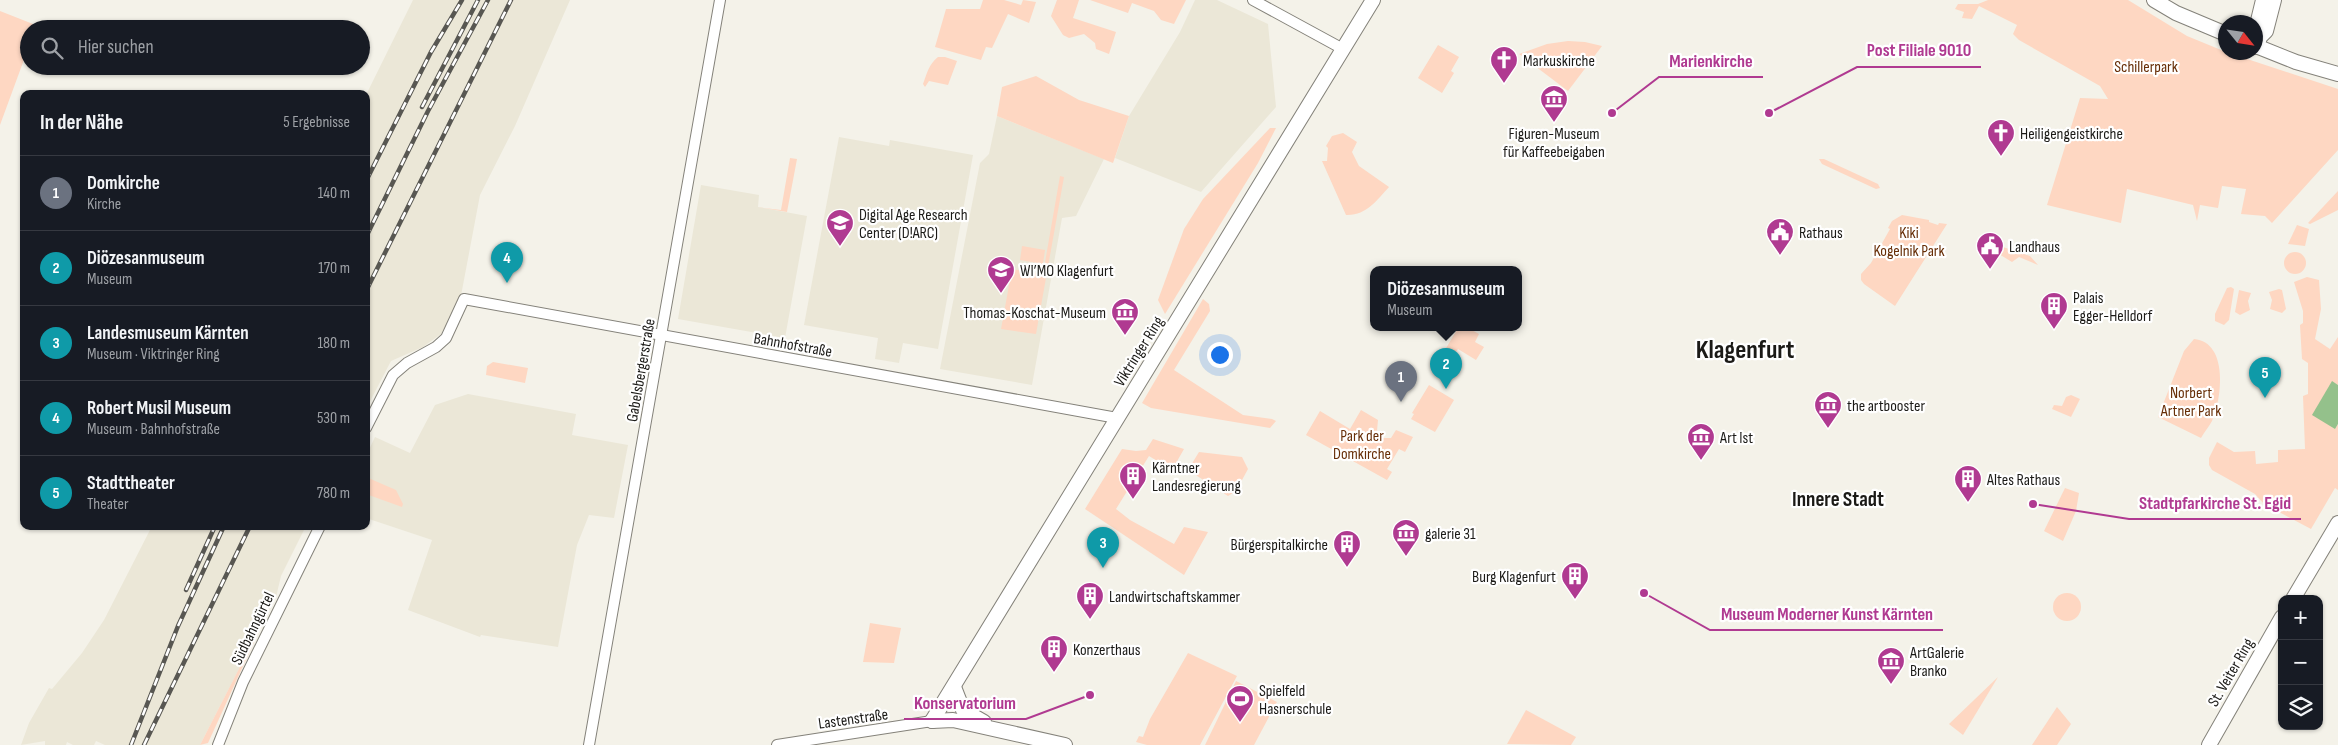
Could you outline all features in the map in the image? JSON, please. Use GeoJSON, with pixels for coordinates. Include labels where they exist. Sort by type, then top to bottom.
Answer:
{"type":"FeatureCollection","features":[{"type":"Feature","properties":{"kind":"main road","name":"Viktringer Ring"},"geometry":{"type":"LineString","coordinates":[[932,721],[1374,0]]}},
{"type":"Feature","properties":{"kind":"main road"},"geometry":{"type":"LineString","coordinates":[[2154,0],[2182,16],[2218,31]]}},
{"type":"Feature","properties":{"kind":"main road"},"geometry":{"type":"LineString","coordinates":[[2260,15],[2264,0]]}},
{"type":"Feature","properties":{"kind":"main road"},"geometry":{"type":"LineString","coordinates":[[2263,36],[2266,31],[2274,0]]}},
{"type":"Feature","properties":{"kind":"main road"},"geometry":{"type":"LineString","coordinates":[[2263,46],[2296,62],[2338,74]]}},
{"type":"Feature","properties":{"kind":"main road"},"geometry":{"type":"LineString","coordinates":[[2295,595],[2338,523]]}},
{"type":"Feature","properties":{"kind":"main road","name":"St. Veiter Ring"},"geometry":{"type":"LineString","coordinates":[[2209,745],[2278,624]]}},
{"type":"Feature","properties":{"kind":"main road"},"geometry":{"type":"LineString","coordinates":[[954,687],[961,707],[966,713],[1003,732]]}},
{"type":"Feature","properties":{"kind":"main road"},"geometry":{"type":"LineString","coordinates":[[932,721],[953,720],[1065,745]]}},
{"type":"Feature","properties":{"kind":"street","name":"Gabelsbergerstraße"},"geometry":{"type":"LineString","coordinates":[[589,745],[720,0]]}},
{"type":"Feature","properties":{"kind":"street"},"geometry":{"type":"LineString","coordinates":[[1253,0],[1343,49]]}},
{"type":"Feature","properties":{"kind":"street","name":"Bahnhofstraße"},"geometry":{"type":"LineString","coordinates":[[370,420],[393,375],[407,362],[420,356],[446,338],[464,299],[1117,418]]}},
{"type":"Feature","properties":{"kind":"street","name":"Südbahngürtel"},"geometry":{"type":"LineString","coordinates":[[218,745],[243,682],[318,530]]}},
{"type":"Feature","properties":{"kind":"street","name":"Lastenstraße"},"geometry":{"type":"LineString","coordinates":[[777,745],[932,721]]}},
{"type":"Feature","properties":{"kind":"shaded area"},"geometry":{"type":"Polygon","coordinates":[[[413,0],[570,0],[515,126],[480,195],[460,301],[441,334],[423,347],[391,361],[370,401],[370,90],[368,90],[413,0]]]}},
{"type":"Feature","properties":{"kind":"shaded area"},"geometry":{"type":"Polygon","coordinates":[[[1195,0],[1217,0],[1268,24],[1276,107],[1201,192],[1115,158],[1129,116],[1180,32],[1195,0]]]}},
{"type":"Feature","properties":{"kind":"shaded area","name":"WI’MO Klagenfurt"},"geometry":{"type":"Polygon","coordinates":[[[997,116],[1104,159],[1076,216],[1062,218],[1032,385],[940,369],[980,163],[989,154],[997,116]]]}},
{"type":"Feature","properties":{"kind":"shaded area"},"geometry":{"type":"Polygon","coordinates":[[[839,137],[889,146],[890,140],[973,155],[938,349],[903,343],[899,363],[875,359],[878,338],[804,325],[839,137]]]}},
{"type":"Feature","properties":{"kind":"shaded area"},"geometry":{"type":"Polygon","coordinates":[[[701,185],[759,195],[758,207],[807,216],[785,338],[678,319],[701,185]]]}},
{"type":"Feature","properties":{"kind":"shaded area"},"geometry":{"type":"Polygon","coordinates":[[[2332,381],[2338,385],[2338,424],[2335,429],[2312,415],[2332,381]]]}},
{"type":"Feature","properties":{"kind":"shaded area"},"geometry":{"type":"Polygon","coordinates":[[[468,394],[576,414],[572,435],[628,445],[614,518],[589,515],[577,545],[558,647],[481,635],[480,637],[408,610],[432,540],[370,519],[370,448],[375,437],[410,453],[435,405],[468,394]]]}},
{"type":"Feature","properties":{"kind":"shaded area"},"geometry":{"type":"Polygon","coordinates":[[[150,530],[304,530],[281,576],[276,597],[200,745],[105,745],[96,741],[94,745],[73,745],[67,742],[66,745],[45,745],[45,741],[21,745],[29,723],[49,688],[52,689],[82,653],[104,620],[150,530]]]}},
{"type":"Feature","properties":{"kind":"green space"},"geometry":{"type":"Polygon","coordinates":[[[983,0],[1004,0],[1021,5],[1023,0],[1036,2],[1029,23],[1008,14],[992,48],[986,47],[981,60],[935,47],[946,9],[980,9],[983,0]]]}},
{"type":"Feature","properties":{"kind":"green space"},"geometry":{"type":"Polygon","coordinates":[[[1057,0],[1079,0],[1073,18],[1116,32],[1109,54],[1096,49],[1095,43],[1084,34],[1069,38],[1063,35],[1051,16],[1057,0]]]}},
{"type":"Feature","properties":{"kind":"green space"},"geometry":{"type":"Polygon","coordinates":[[[1090,0],[1186,0],[1174,24],[1161,20],[1154,11],[1132,3],[1128,13],[1090,0]]]}},
{"type":"Feature","properties":{"kind":"green space","name":"Schillerpark"},"geometry":{"type":"Polygon","coordinates":[[[1988,0],[2128,0],[2187,36],[2218,49],[2218,60],[2250,60],[2338,89],[2338,150],[2272,223],[2265,216],[2241,214],[2246,189],[2222,186],[2218,208],[2200,205],[2197,221],[2193,205],[2127,189],[2121,223],[2047,205],[2080,98],[2108,99],[2100,86],[2019,40],[2013,34],[2017,25],[1979,6],[1972,19],[1962,18],[1964,12],[1955,9],[1958,4],[1978,4],[1988,0]]]}},
{"type":"Feature","properties":{"kind":"green space"},"geometry":{"type":"Polygon","coordinates":[[[0,11],[23,20],[20,20],[20,71],[0,125],[0,11]]]}},
{"type":"Feature","properties":{"kind":"green space"},"geometry":{"type":"Polygon","coordinates":[[[1568,41],[1602,46],[1568,91],[1519,54],[1547,44],[1568,41]]]}},
{"type":"Feature","properties":{"kind":"green space"},"geometry":{"type":"Polygon","coordinates":[[[1438,45],[1459,57],[1451,71],[1454,73],[1442,93],[1418,78],[1438,45]]]}},
{"type":"Feature","properties":{"kind":"green space"},"geometry":{"type":"Polygon","coordinates":[[[938,57],[957,61],[948,85],[929,81],[925,87],[923,84],[929,69],[938,57]]]}},
{"type":"Feature","properties":{"kind":"green space"},"geometry":{"type":"Polygon","coordinates":[[[1036,76],[1079,100],[1129,116],[1113,163],[997,116],[1002,87],[1036,76]]]}},
{"type":"Feature","properties":{"kind":"green space"},"geometry":{"type":"Polygon","coordinates":[[[1270,128],[1276,128],[1258,163],[1165,314],[1158,300],[1184,229],[1203,199],[1270,128]]]}},
{"type":"Feature","properties":{"kind":"green space"},"geometry":{"type":"Polygon","coordinates":[[[1343,133],[1357,142],[1352,152],[1359,166],[1389,187],[1365,210],[1353,215],[1346,215],[1322,161],[1327,161],[1328,148],[1326,146],[1332,136],[1343,133]]]}},
{"type":"Feature","properties":{"kind":"green space"},"geometry":{"type":"Polygon","coordinates":[[[790,158],[797,159],[787,212],[757,207],[781,210],[790,158]]]}},
{"type":"Feature","properties":{"kind":"green space"},"geometry":{"type":"Polygon","coordinates":[[[1819,159],[1824,159],[1878,184],[1880,188],[1876,189],[1822,164],[1819,159]]]}},
{"type":"Feature","properties":{"kind":"green space"},"geometry":{"type":"Polygon","coordinates":[[[1060,176],[1064,177],[1036,334],[1001,329],[1012,269],[1043,274],[1060,176]]]}},
{"type":"Feature","properties":{"kind":"green space"},"geometry":{"type":"Polygon","coordinates":[[[2338,191],[2338,210],[2310,224],[2308,223],[2338,191]]]}},
{"type":"Feature","properties":{"kind":"green space","name":"Kiki Kogelnik Park"},"geometry":{"type":"Polygon","coordinates":[[[1902,215],[1929,220],[1929,222],[1938,225],[1939,223],[1947,224],[1895,306],[1864,284],[1861,280],[1861,274],[1871,263],[1890,229],[1888,228],[1892,221],[1902,215]]]}},
{"type":"Feature","properties":{"kind":"green space"},"geometry":{"type":"Polygon","coordinates":[[[2297,225],[2309,229],[2305,246],[2288,244],[2297,225]]]}},
{"type":"Feature","properties":{"kind":"green space"},"geometry":{"type":"Polygon","coordinates":[[[1994,244],[2030,256],[2038,265],[2019,257],[2012,262],[1989,248],[1994,244]]]}},
{"type":"Feature","properties":{"kind":"green space"},"geometry":{"type":"Polygon","coordinates":[[[1022,246],[1045,250],[1043,264],[1020,260],[1022,246]]]}},
{"type":"Feature","properties":{"kind":"green space"},"geometry":{"type":"Polygon","coordinates":[[[2295,252],[2303,255],[2306,263],[2303,271],[2295,274],[2287,271],[2284,263],[2287,255],[2295,252]]]}},
{"type":"Feature","properties":{"kind":"green space"},"geometry":{"type":"Polygon","coordinates":[[[2307,277],[2319,280],[2321,309],[2315,339],[2330,349],[2338,337],[2338,385],[2332,382],[2335,429],[2338,424],[2338,490],[2335,488],[2311,529],[2264,504],[2255,494],[2212,470],[2209,465],[2209,458],[2217,442],[2234,452],[2255,451],[2256,464],[2278,462],[2278,450],[2305,449],[2303,396],[2308,394],[2308,363],[2302,359],[2300,325],[2303,323],[2303,311],[2294,282],[2307,277]]]}},
{"type":"Feature","properties":{"kind":"green space"},"geometry":{"type":"Polygon","coordinates":[[[2231,287],[2234,289],[2229,320],[2224,325],[2215,321],[2215,314],[2227,288],[2231,287]]]}},
{"type":"Feature","properties":{"kind":"green space"},"geometry":{"type":"Polygon","coordinates":[[[2239,290],[2251,293],[2248,301],[2250,310],[2240,315],[2235,312],[2239,290]]]}},
{"type":"Feature","properties":{"kind":"green space"},"geometry":{"type":"Polygon","coordinates":[[[2282,290],[2286,309],[2282,313],[2270,309],[2272,300],[2269,292],[2282,290]]]}},
{"type":"Feature","properties":{"kind":"green space"},"geometry":{"type":"Polygon","coordinates":[[[1203,299],[1209,304],[1210,311],[1174,370],[1243,415],[1276,421],[1270,428],[1151,408],[1142,403],[1203,299]]]}},
{"type":"Feature","properties":{"kind":"green space"},"geometry":{"type":"Polygon","coordinates":[[[1456,331],[1474,331],[1479,334],[1475,342],[1484,347],[1476,360],[1458,349],[1451,360],[1442,355],[1456,331]]]}},
{"type":"Feature","properties":{"kind":"green space","name":"Norbert Artner Park"},"geometry":{"type":"Polygon","coordinates":[[[2194,339],[2205,343],[2213,350],[2218,361],[2220,373],[2216,412],[2201,438],[2158,417],[2184,351],[2194,339]]]}},
{"type":"Feature","properties":{"kind":"green space"},"geometry":{"type":"Polygon","coordinates":[[[493,362],[528,368],[525,383],[486,375],[487,366],[493,362]]]}},
{"type":"Feature","properties":{"kind":"green space"},"geometry":{"type":"Polygon","coordinates":[[[1429,385],[1454,400],[1435,432],[1411,419],[1414,414],[1412,413],[1429,385]]]}},
{"type":"Feature","properties":{"kind":"green space"},"geometry":{"type":"Polygon","coordinates":[[[2071,395],[2080,399],[2071,417],[2052,409],[2054,405],[2062,406],[2066,397],[2071,395]]]}},
{"type":"Feature","properties":{"kind":"green space","name":"Park der Domkirche"},"geometry":{"type":"Polygon","coordinates":[[[1361,410],[1378,420],[1377,431],[1382,438],[1391,438],[1396,430],[1413,437],[1405,452],[1399,449],[1387,469],[1392,472],[1387,480],[1306,435],[1320,411],[1350,429],[1361,410]]]}},
{"type":"Feature","properties":{"kind":"green space"},"geometry":{"type":"Polygon","coordinates":[[[1153,439],[1184,449],[1172,470],[1149,456],[1116,509],[1130,520],[1174,544],[1184,527],[1208,532],[1184,575],[1085,509],[1122,449],[1146,450],[1153,439]]]}},
{"type":"Feature","properties":{"kind":"green space"},"geometry":{"type":"Polygon","coordinates":[[[1199,452],[1242,457],[1248,469],[1236,491],[1228,496],[1188,470],[1199,452]]]}},
{"type":"Feature","properties":{"kind":"green space"},"geometry":{"type":"Polygon","coordinates":[[[370,479],[396,490],[403,504],[402,507],[370,495],[370,479]]]}},
{"type":"Feature","properties":{"kind":"green space"},"geometry":{"type":"Polygon","coordinates":[[[2065,488],[2079,493],[2076,511],[2063,541],[2044,531],[2065,488]]]}},
{"type":"Feature","properties":{"kind":"green space"},"geometry":{"type":"Polygon","coordinates":[[[2067,593],[2077,597],[2081,607],[2077,617],[2067,621],[2057,617],[2053,607],[2057,597],[2067,593]]]}},
{"type":"Feature","properties":{"kind":"green space"},"geometry":{"type":"Polygon","coordinates":[[[265,618],[208,743],[200,745],[265,618]]]}},
{"type":"Feature","properties":{"kind":"green space"},"geometry":{"type":"Polygon","coordinates":[[[870,623],[901,628],[894,663],[863,662],[870,623]]]}},
{"type":"Feature","properties":{"kind":"green space"},"geometry":{"type":"Polygon","coordinates":[[[1188,653],[1237,676],[1200,745],[1147,745],[1136,742],[1139,736],[1143,737],[1150,719],[1188,653]]]}},
{"type":"Feature","properties":{"kind":"green space"},"geometry":{"type":"Polygon","coordinates":[[[1998,677],[1963,735],[1949,724],[1998,677]]]}},
{"type":"Feature","properties":{"kind":"green space","name":"Spielfeld Hasnerschule"},"geometry":{"type":"Polygon","coordinates":[[[1236,681],[1277,702],[1254,745],[1205,745],[1236,681]]]}},
{"type":"Feature","properties":{"kind":"green space"},"geometry":{"type":"Polygon","coordinates":[[[2057,707],[2071,724],[2057,745],[2032,745],[2057,707]]]}},
{"type":"Feature","properties":{"kind":"green space"},"geometry":{"type":"Polygon","coordinates":[[[1526,710],[1576,737],[1571,745],[1507,744],[1526,710]]]}},
{"type":"Feature","properties":{"kind":"railway"},"geometry":{"type":"LineString","coordinates":[[370,173],[431,52],[462,0]]}},
{"type":"Feature","properties":{"kind":"railway"},"geometry":{"type":"LineString","coordinates":[[422,107],[478,0]]}},
{"type":"Feature","properties":{"kind":"railway"},"geometry":{"type":"LineString","coordinates":[[370,229],[428,111],[488,0]]}},
{"type":"Feature","properties":{"kind":"railway"},"geometry":{"type":"LineString","coordinates":[[370,283],[511,0]]}},
{"type":"Feature","properties":{"kind":"railway"},"geometry":{"type":"LineString","coordinates":[[186,590],[213,530]]}},
{"type":"Feature","properties":{"kind":"railway"},"geometry":{"type":"LineString","coordinates":[[131,745],[178,626],[222,530]]}},
{"type":"Feature","properties":{"kind":"railway"},"geometry":{"type":"LineString","coordinates":[[144,745],[248,530]]}},
{"type":"Feature","properties":{"kind":"place","name":"Markuskirche"},"geometry":{"type":"Point","coordinates":[1504,84]}},
{"type":"Feature","properties":{"kind":"place","name":"Marienkirche"},"geometry":{"type":"Point","coordinates":[1612,113]}},
{"type":"Feature","properties":{"kind":"place","name":"Post Filiale 9010"},"geometry":{"type":"Point","coordinates":[1769,113]}},
{"type":"Feature","properties":{"kind":"place","name":"Figuren-Museum für Kaffeebeigaben"},"geometry":{"type":"Point","coordinates":[1554,123]}},
{"type":"Feature","properties":{"kind":"place","name":"Heiligengeistkirche"},"geometry":{"type":"Point","coordinates":[2001,157]}},
{"type":"Feature","properties":{"kind":"place","name":"Digital Age Research Center (D!ARC)"},"geometry":{"type":"Point","coordinates":[840,247]}},
{"type":"Feature","properties":{"kind":"place","name":"Rathaus"},"geometry":{"type":"Point","coordinates":[1780,256]}},
{"type":"Feature","properties":{"kind":"place","name":"Landhaus"},"geometry":{"type":"Point","coordinates":[1990,270]}},
{"type":"Feature","properties":{"kind":"place","name":"Robert Musil Museum"},"geometry":{"type":"Point","coordinates":[507,283]}},
{"type":"Feature","properties":{"kind":"place","name":"WI’MO Klagenfurt"},"geometry":{"type":"Point","coordinates":[1001,294]}},
{"type":"Feature","properties":{"kind":"place","name":"Palais Egger-Helldorf"},"geometry":{"type":"Point","coordinates":[2054,330]}},
{"type":"Feature","properties":{"kind":"place","name":"Thomas-Koschat-Museum"},"geometry":{"type":"Point","coordinates":[1125,336]}},
{"type":"Feature","properties":{"kind":"place","name":"Diözesanmuseum"},"geometry":{"type":"Point","coordinates":[1446,389]}},
{"type":"Feature","properties":{"kind":"place","name":"Stadttheater"},"geometry":{"type":"Point","coordinates":[2265,398]}},
{"type":"Feature","properties":{"kind":"place","name":"Domkirche"},"geometry":{"type":"Point","coordinates":[1401,402]}},
{"type":"Feature","properties":{"kind":"place","name":"the artbooster"},"geometry":{"type":"Point","coordinates":[1828,429]}},
{"type":"Feature","properties":{"kind":"place","name":"Art Ist"},"geometry":{"type":"Point","coordinates":[1701,461]}},
{"type":"Feature","properties":{"kind":"place","name":"Kärntner Landesregierung"},"geometry":{"type":"Point","coordinates":[1133,500]}},
{"type":"Feature","properties":{"kind":"place","name":"Altes Rathaus"},"geometry":{"type":"Point","coordinates":[1968,503]}},
{"type":"Feature","properties":{"kind":"place","name":"Stadtpfarkirche St. Egid"},"geometry":{"type":"Point","coordinates":[2033,504]}},
{"type":"Feature","properties":{"kind":"place","name":"galerie 31"},"geometry":{"type":"Point","coordinates":[1406,557]}},
{"type":"Feature","properties":{"kind":"place","name":"Landesmuseum Kärnten"},"geometry":{"type":"Point","coordinates":[1103,568]}},
{"type":"Feature","properties":{"kind":"place","name":"Bürgerspitalkirche"},"geometry":{"type":"Point","coordinates":[1347,568]}},
{"type":"Feature","properties":{"kind":"place","name":"Museum Moderner Kunst Kärnten"},"geometry":{"type":"Point","coordinates":[1644,593]}},
{"type":"Feature","properties":{"kind":"place","name":"Burg Klagenfurt"},"geometry":{"type":"Point","coordinates":[1575,600]}},
{"type":"Feature","properties":{"kind":"place","name":"Landwirtschaftskammer"},"geometry":{"type":"Point","coordinates":[1090,620]}},
{"type":"Feature","properties":{"kind":"place","name":"Konzerthaus"},"geometry":{"type":"Point","coordinates":[1054,673]}},
{"type":"Feature","properties":{"kind":"place","name":"ArtGalerie Branko"},"geometry":{"type":"Point","coordinates":[1891,685]}},
{"type":"Feature","properties":{"kind":"place","name":"Konservatorium"},"geometry":{"type":"Point","coordinates":[1090,695]}},
{"type":"Feature","properties":{"kind":"place","name":"Spielfeld Hasnerschule"},"geometry":{"type":"Point","coordinates":[1240,723]}},
{"type":"Feature","properties":{"kind":"district","name":"Klagenfurt"},"geometry":{"type":"Point","coordinates":[1745,349]}},
{"type":"Feature","properties":{"kind":"district","name":"Innere Stadt"},"geometry":{"type":"Point","coordinates":[1838,499]}}]}
